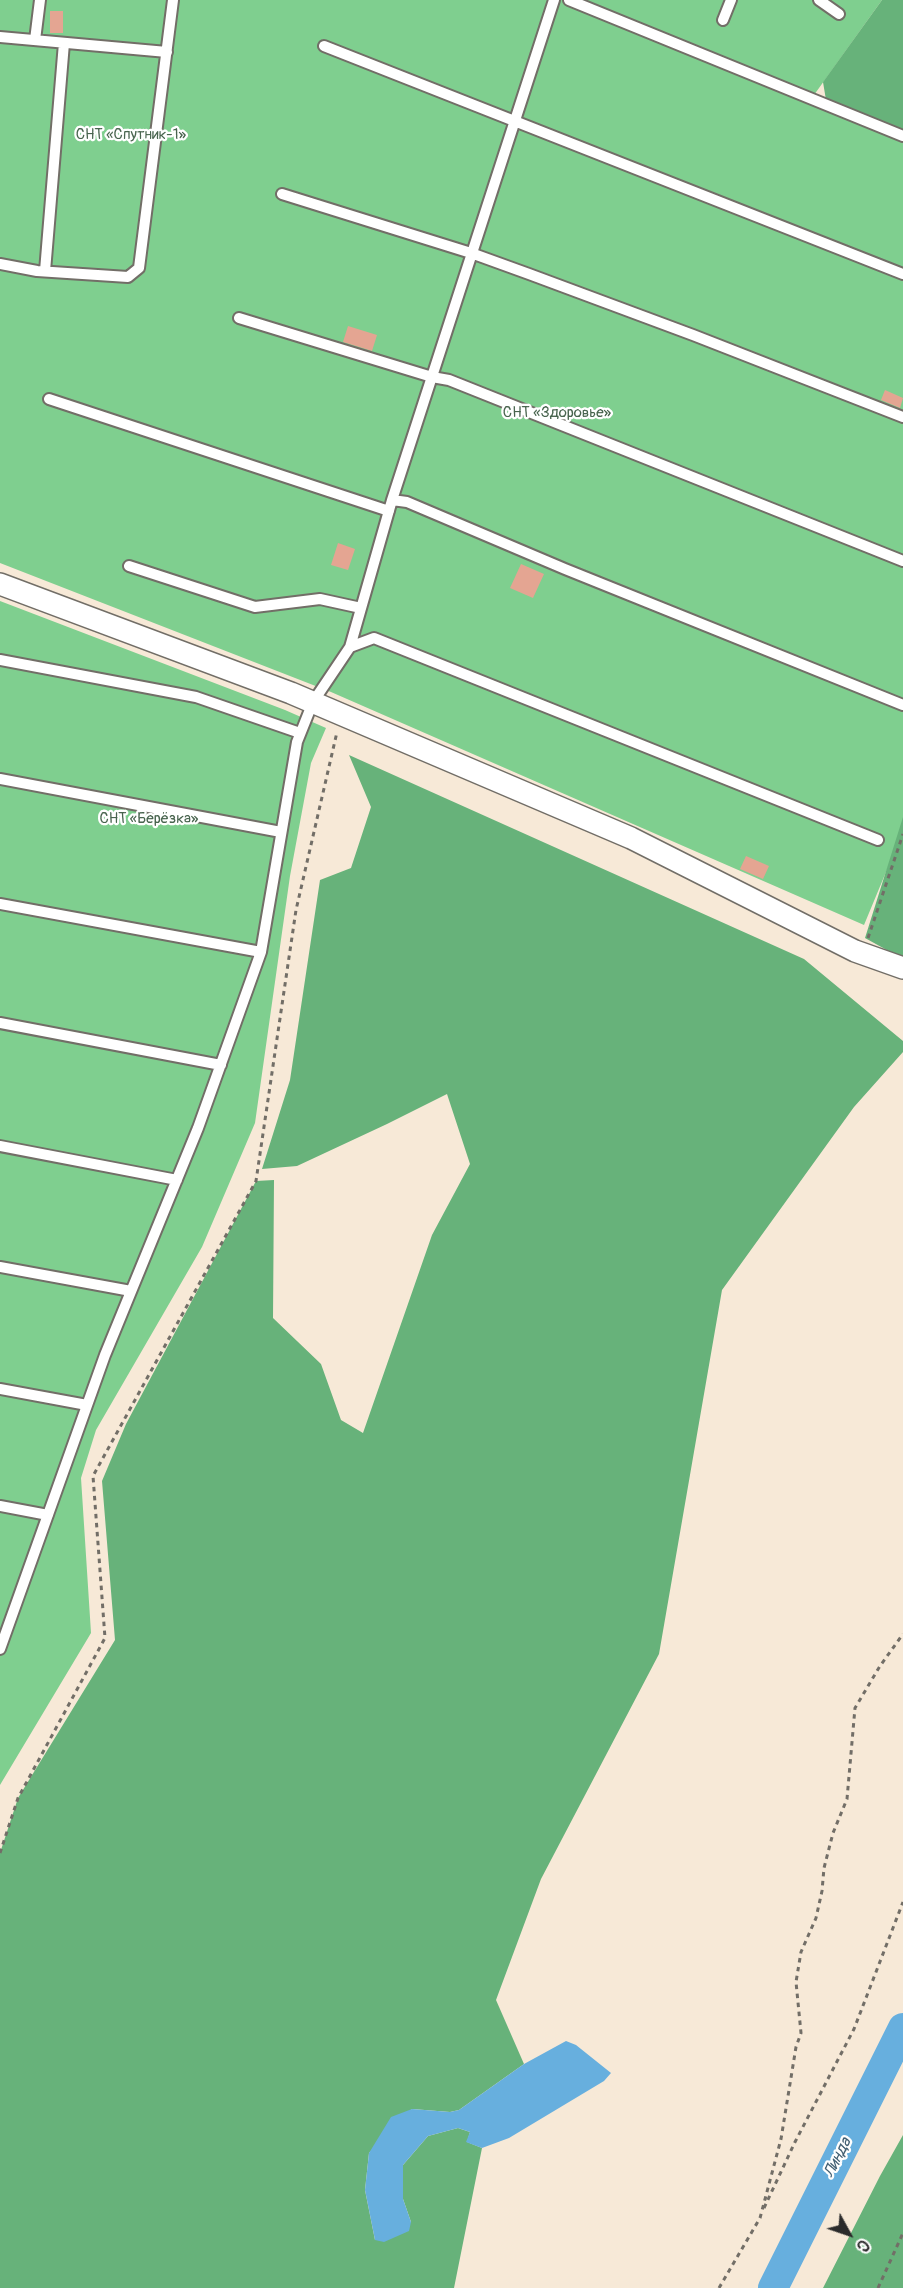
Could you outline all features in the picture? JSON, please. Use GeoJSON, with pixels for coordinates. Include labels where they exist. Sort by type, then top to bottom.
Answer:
{"type":"FeatureCollection","features":[{"type":"Feature","properties":{"kind":"street"},"geometry":{"type":"LineString","coordinates":[[0,584],[313,702],[631,838],[863,953],[903,968]]}},
{"type":"Feature","properties":{"kind":"lane"},"geometry":{"type":"LineString","coordinates":[[36,40],[40,0]]}},
{"type":"Feature","properties":{"kind":"lane"},"geometry":{"type":"LineString","coordinates":[[0,264],[45,271],[128,277],[140,268],[173,0]]}},
{"type":"Feature","properties":{"kind":"lane"},"geometry":{"type":"LineString","coordinates":[[0,1649],[3,1630],[48,1515],[87,1405],[221,1065],[261,952],[297,742],[313,702],[350,647],[388,511],[554,0]]}},
{"type":"Feature","properties":{"kind":"lane"},"geometry":{"type":"LineString","coordinates":[[568,0],[903,136]]}},
{"type":"Feature","properties":{"kind":"lane"},"geometry":{"type":"LineString","coordinates":[[723,20],[731,0]]}},
{"type":"Feature","properties":{"kind":"lane"},"geometry":{"type":"LineString","coordinates":[[819,0],[839,14]]}},
{"type":"Feature","properties":{"kind":"lane"},"geometry":{"type":"LineString","coordinates":[[0,37],[167,52]]}},
{"type":"Feature","properties":{"kind":"lane"},"geometry":{"type":"LineString","coordinates":[[45,271],[64,43]]}},
{"type":"Feature","properties":{"kind":"lane"},"geometry":{"type":"LineString","coordinates":[[324,46],[903,274]]}},
{"type":"Feature","properties":{"kind":"lane"},"geometry":{"type":"LineString","coordinates":[[282,194],[471,253],[693,335],[903,417]]}},
{"type":"Feature","properties":{"kind":"lane"},"geometry":{"type":"LineString","coordinates":[[239,318],[432,377],[449,380],[903,561]]}},
{"type":"Feature","properties":{"kind":"lane"},"geometry":{"type":"LineString","coordinates":[[49,399],[388,511]]}},
{"type":"Feature","properties":{"kind":"lane"},"geometry":{"type":"LineString","coordinates":[[392,500],[407,502],[903,705]]}},
{"type":"Feature","properties":{"kind":"lane"},"geometry":{"type":"LineString","coordinates":[[129,566],[255,608],[320,599],[361,608]]}},
{"type":"Feature","properties":{"kind":"lane"},"geometry":{"type":"LineString","coordinates":[[350,647],[374,638],[878,840]]}},
{"type":"Feature","properties":{"kind":"lane"},"geometry":{"type":"LineString","coordinates":[[0,660],[196,698],[300,733]]}},
{"type":"Feature","properties":{"kind":"lane"},"geometry":{"type":"LineString","coordinates":[[0,779],[281,832]]}},
{"type":"Feature","properties":{"kind":"lane"},"geometry":{"type":"LineString","coordinates":[[0,904],[261,952]]}},
{"type":"Feature","properties":{"kind":"lane"},"geometry":{"type":"LineString","coordinates":[[0,1023],[221,1065]]}},
{"type":"Feature","properties":{"kind":"lane"},"geometry":{"type":"LineString","coordinates":[[0,1146],[177,1179]]}},
{"type":"Feature","properties":{"kind":"lane"},"geometry":{"type":"LineString","coordinates":[[0,1267],[131,1291]]}},
{"type":"Feature","properties":{"kind":"lane"},"geometry":{"type":"LineString","coordinates":[[0,1389],[87,1405]]}},
{"type":"Feature","properties":{"kind":"lane"},"geometry":{"type":"LineString","coordinates":[[0,1506],[48,1515]]}},
{"type":"Feature","properties":{"kind":"path"},"geometry":{"type":"LineString","coordinates":[[0,1853],[18,1798],[105,1638],[93,1476],[256,1181],[296,910],[341,714]]}},
{"type":"Feature","properties":{"kind":"path"},"geometry":{"type":"LineString","coordinates":[[863,953],[903,834]]}},
{"type":"Feature","properties":{"kind":"path"},"geometry":{"type":"LineString","coordinates":[[760,2218],[781,2139],[796,2047],[801,2033],[796,1982],[801,1952],[816,1918],[824,1868],[833,1833],[847,1799],[855,1708],[880,1666],[903,1634]]}},
{"type":"Feature","properties":{"kind":"path"},"geometry":{"type":"LineString","coordinates":[[719,2288],[760,2218],[795,2142],[854,2029],[903,1902]]}},
{"type":"Feature","properties":{"kind":"path"},"geometry":{"type":"LineString","coordinates":[[878,2288],[903,2233]]}},
{"type":"Feature","properties":{"kind":"green space","name":"СНТ «Здоровье»"},"geometry":{"type":"Polygon","coordinates":[[[0,0],[882,0],[814,95],[903,131],[903,831],[864,925],[331,692],[0,563],[0,0]]]}},
{"type":"Feature","properties":{"kind":"green space"},"geometry":{"type":"Polygon","coordinates":[[[882,0],[903,0],[903,130],[826,100],[823,82],[882,0]]]}},
{"type":"Feature","properties":{"kind":"green space","name":"СНТ «Берёзка»"},"geometry":{"type":"Polygon","coordinates":[[[0,601],[285,710],[326,728],[311,763],[290,876],[255,1123],[202,1247],[96,1430],[81,1478],[91,1633],[0,1785],[0,601]]]}},
{"type":"Feature","properties":{"kind":"green space"},"geometry":{"type":"Polygon","coordinates":[[[349,755],[804,959],[903,1041],[903,1052],[854,1107],[722,1290],[659,1654],[541,1879],[496,2000],[524,2064],[459,2110],[450,2112],[412,2109],[369,2153],[365,2190],[375,2240],[411,2222],[403,2199],[403,2165],[428,2136],[458,2128],[470,2132],[467,2142],[482,2148],[454,2288],[0,2288],[0,1853],[18,1798],[115,1640],[102,1481],[126,1424],[256,1181],[274,1180],[273,1318],[321,1364],[341,1420],[363,1433],[432,1235],[470,1164],[447,1094],[297,1166],[262,1169],[290,1080],[320,880],[351,868],[371,807],[349,755]]]}},
{"type":"Feature","properties":{"kind":"green space"},"geometry":{"type":"Polygon","coordinates":[[[903,817],[903,959],[865,938],[903,817]]]}},
{"type":"Feature","properties":{"kind":"green space"},"geometry":{"type":"Polygon","coordinates":[[[903,2135],[903,2288],[823,2288],[880,2176],[903,2135]]]}},
{"type":"Feature","properties":{"kind":"water"},"geometry":{"type":"Polygon","coordinates":[[[566,2041],[576,2045],[611,2073],[604,2081],[509,2138],[482,2148],[466,2142],[470,2132],[458,2128],[428,2136],[403,2165],[403,2199],[411,2222],[409,2231],[384,2242],[375,2240],[365,2190],[369,2153],[391,2117],[412,2109],[450,2112],[459,2110],[524,2064],[566,2041]]]}},
{"type":"Feature","properties":{"kind":"building"},"geometry":{"type":"Polygon","coordinates":[[[50,11],[63,11],[63,33],[50,33],[50,11]]]}},
{"type":"Feature","properties":{"kind":"building"},"geometry":{"type":"Polygon","coordinates":[[[348,326],[377,335],[372,351],[343,342],[348,326]]]}},
{"type":"Feature","properties":{"kind":"building"},"geometry":{"type":"Polygon","coordinates":[[[885,390],[903,398],[900,408],[881,400],[885,390]]]}},
{"type":"Feature","properties":{"kind":"building"},"geometry":{"type":"Polygon","coordinates":[[[338,543],[355,549],[348,570],[331,565],[338,543]]]}},
{"type":"Feature","properties":{"kind":"building"},"geometry":{"type":"Polygon","coordinates":[[[521,564],[544,574],[533,598],[510,588],[521,564]]]}},
{"type":"Feature","properties":{"kind":"building"},"geometry":{"type":"Polygon","coordinates":[[[746,856],[769,866],[763,879],[740,869],[746,856]]]}},
{"type":"Feature","properties":{"kind":"waterway","name":"Линда"},"geometry":{"type":"LineString","coordinates":[[773,2288],[903,2028]]}},
{"type":"Feature","properties":{"kind":"park label","name":"СНТ «Спутник-1»"},"geometry":{"type":"Point","coordinates":[131,135]}}]}
